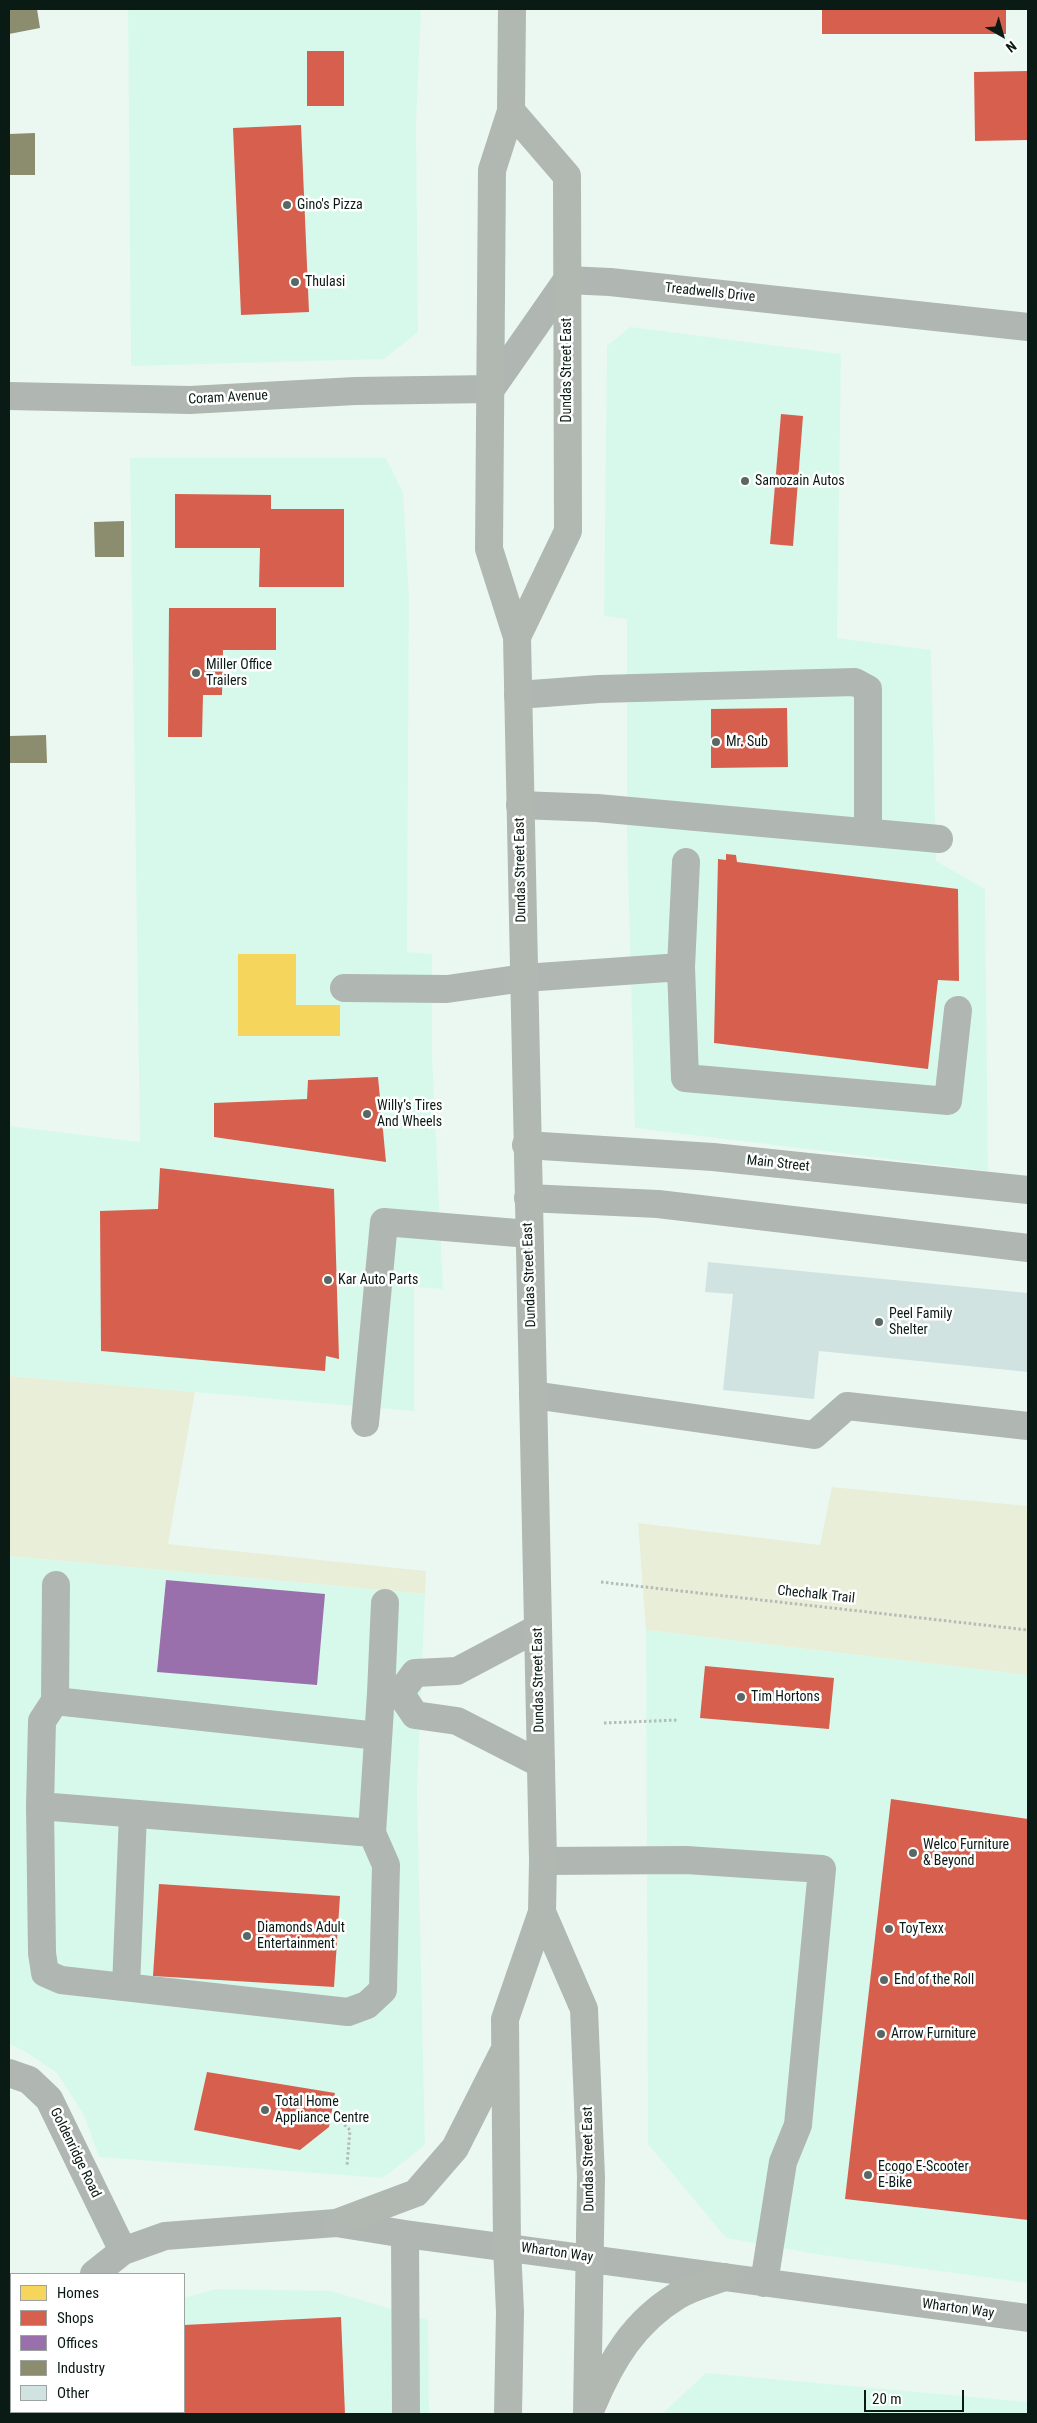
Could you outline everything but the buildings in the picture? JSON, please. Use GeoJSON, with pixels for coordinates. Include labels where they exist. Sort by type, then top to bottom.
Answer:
{"type":"FeatureCollection","features":[{"type":"Feature","properties":{"kind":"main road","name":"Dundas Street East"},"geometry":{"type":"LineString","coordinates":[[508,2414],[510,2312],[507,2247],[505,2019],[542,1912],[543,1861],[526,1145],[517,637],[489,549],[492,170],[511,111],[512,9]]}},
{"type":"Feature","properties":{"kind":"main road","name":"Dundas Street East"},"geometry":{"type":"LineString","coordinates":[[511,111],[566,176],[568,531],[517,637]]}},
{"type":"Feature","properties":{"kind":"main road","name":"Dundas Street East"},"geometry":{"type":"LineString","coordinates":[[542,1912],[584,2009],[591,2177],[588,2414]]}},
{"type":"Feature","properties":{"kind":"main road"},"geometry":{"type":"LineString","coordinates":[[336,2223],[416,2193],[454,2148],[505,2047]]}},
{"type":"Feature","properties":{"kind":"main road"},"geometry":{"type":"LineString","coordinates":[[588,2414],[607,2370],[639,2325],[678,2295],[724,2277]]}},
{"type":"Feature","properties":{"kind":"street","name":"Treadwells Drive"},"geometry":{"type":"LineString","coordinates":[[567,280],[610,282],[1028,327]]}},
{"type":"Feature","properties":{"kind":"street"},"geometry":{"type":"LineString","coordinates":[[490,388],[567,280]]}},
{"type":"Feature","properties":{"kind":"street","name":"Coram Avenue"},"geometry":{"type":"LineString","coordinates":[[9,396],[190,400],[356,391],[490,388]]}},
{"type":"Feature","properties":{"kind":"street"},"geometry":{"type":"LineString","coordinates":[[518,695],[618,689],[854,682],[868,689],[868,832]]}},
{"type":"Feature","properties":{"kind":"street"},"geometry":{"type":"LineString","coordinates":[[520,804],[598,808],[939,839]]}},
{"type":"Feature","properties":{"kind":"street"},"geometry":{"type":"LineString","coordinates":[[686,862],[680,966],[686,1078],[948,1101],[958,1010]]}},
{"type":"Feature","properties":{"kind":"street"},"geometry":{"type":"LineString","coordinates":[[344,988],[447,989],[524,978],[680,966]]}},
{"type":"Feature","properties":{"kind":"street","name":"Main Street"},"geometry":{"type":"LineString","coordinates":[[526,1145],[602,1148],[713,1157],[1028,1190]]}},
{"type":"Feature","properties":{"kind":"street"},"geometry":{"type":"LineString","coordinates":[[528,1198],[658,1204],[1028,1248]]}},
{"type":"Feature","properties":{"kind":"street"},"geometry":{"type":"LineString","coordinates":[[365,1423],[384,1222],[529,1234]]}},
{"type":"Feature","properties":{"kind":"street"},"geometry":{"type":"LineString","coordinates":[[533,1395],[814,1435],[847,1406],[1028,1426]]}},
{"type":"Feature","properties":{"kind":"street"},"geometry":{"type":"LineString","coordinates":[[56,1585],[55,1701],[42,1721],[40,1806],[42,1953],[45,1973],[61,1980],[348,2012],[367,2005],[383,1990],[386,1866],[372,1833],[378,1736],[390,1693],[385,1603]]}},
{"type":"Feature","properties":{"kind":"street"},"geometry":{"type":"LineString","coordinates":[[390,1693],[415,1673],[457,1671],[538,1628]]}},
{"type":"Feature","properties":{"kind":"street"},"geometry":{"type":"LineString","coordinates":[[390,1693],[415,1715],[457,1721],[541,1764]]}},
{"type":"Feature","properties":{"kind":"street"},"geometry":{"type":"LineString","coordinates":[[55,1701],[378,1736]]}},
{"type":"Feature","properties":{"kind":"street"},"geometry":{"type":"LineString","coordinates":[[40,1806],[372,1833]]}},
{"type":"Feature","properties":{"kind":"street"},"geometry":{"type":"LineString","coordinates":[[126,1988],[133,1814]]}},
{"type":"Feature","properties":{"kind":"street"},"geometry":{"type":"LineString","coordinates":[[543,1861],[686,1860],[822,1869],[798,2125],[783,2162],[764,2283]]}},
{"type":"Feature","properties":{"kind":"street","name":"Goldenridge Road"},"geometry":{"type":"LineString","coordinates":[[9,2073],[29,2080],[49,2099],[123,2251]]}},
{"type":"Feature","properties":{"kind":"street","name":"Wharton Way"},"geometry":{"type":"LineString","coordinates":[[95,2273],[123,2251],[165,2236],[336,2223],[405,2234],[1028,2318]]}},
{"type":"Feature","properties":{"kind":"street"},"geometry":{"type":"LineString","coordinates":[[405,2234],[406,2414]]}},
{"type":"Feature","properties":{"kind":"path","name":"Chechalk Trail"},"geometry":{"type":"LineString","coordinates":[[601,1582],[1028,1630]]}},
{"type":"Feature","properties":{"kind":"path"},"geometry":{"type":"LineString","coordinates":[[604,1723],[678,1720]]}},
{"type":"Feature","properties":{"kind":"path"},"geometry":{"type":"LineString","coordinates":[[337,2118],[350,2130],[347,2166]]}},
{"type":"Feature","properties":{"kind":"shaded area"},"geometry":{"type":"Polygon","coordinates":[[[128,9],[421,9],[416,123],[418,332],[384,359],[131,366],[128,9]]]}},
{"type":"Feature","properties":{"kind":"shaded area"},"geometry":{"type":"Polygon","coordinates":[[[630,327],[841,354],[837,638],[931,650],[936,861],[985,889],[988,1171],[635,1128],[627,833],[627,619],[604,616],[607,346],[630,327]]]}},
{"type":"Feature","properties":{"kind":"shaded area"},"geometry":{"type":"Polygon","coordinates":[[[130,458],[386,458],[403,493],[409,597],[407,952],[432,954],[432,1055],[443,1289],[414,1287],[414,1411],[9,1376],[9,1126],[140,1142],[130,458]]]}},
{"type":"Feature","properties":{"kind":"shaded area"},"geometry":{"type":"Polygon","coordinates":[[[9,1376],[195,1392],[168,1544],[426,1571],[425,1594],[9,1556],[9,1376]]]}},
{"type":"Feature","properties":{"kind":"shaded area"},"geometry":{"type":"Polygon","coordinates":[[[832,1487],[1028,1506],[1028,1675],[646,1630],[638,1523],[820,1545],[832,1487]]]}},
{"type":"Feature","properties":{"kind":"shaded area"},"geometry":{"type":"Polygon","coordinates":[[[9,1556],[425,1594],[417,1791],[425,2145],[383,2178],[99,2157],[84,2115],[57,2073],[24,2051],[9,2044],[9,1556]]]}},
{"type":"Feature","properties":{"kind":"shaded area"},"geometry":{"type":"Polygon","coordinates":[[[646,1630],[1028,1675],[1028,2283],[822,2255],[726,2238],[648,2144],[646,1630]]]}},
{"type":"Feature","properties":{"kind":"shaded area"},"geometry":{"type":"Polygon","coordinates":[[[216,2289],[331,2291],[428,2320],[429,2414],[40,2414],[185,2413],[185,2298],[216,2289]]]}},
{"type":"Feature","properties":{"kind":"shaded area"},"geometry":{"type":"Polygon","coordinates":[[[706,2373],[1028,2402],[1028,2414],[662,2414],[706,2373]]]}},
{"type":"Feature","properties":{"kind":"place","name":"Gino's Pizza"},"geometry":{"type":"Point","coordinates":[287,205]}},
{"type":"Feature","properties":{"kind":"place","name":"Thulasi"},"geometry":{"type":"Point","coordinates":[295,282]}},
{"type":"Feature","properties":{"kind":"place","name":"Samozain Autos"},"geometry":{"type":"Point","coordinates":[745,481]}},
{"type":"Feature","properties":{"kind":"place","name":"Miller Office Trailers"},"geometry":{"type":"Point","coordinates":[196,673]}},
{"type":"Feature","properties":{"kind":"place","name":"Mr. Sub"},"geometry":{"type":"Point","coordinates":[716,742]}},
{"type":"Feature","properties":{"kind":"place","name":"Willy’s Tires And Wheels"},"geometry":{"type":"Point","coordinates":[367,1114]}},
{"type":"Feature","properties":{"kind":"place","name":"Kar Auto Parts"},"geometry":{"type":"Point","coordinates":[328,1280]}},
{"type":"Feature","properties":{"kind":"place","name":"Peel Family Shelter"},"geometry":{"type":"Point","coordinates":[879,1322]}},
{"type":"Feature","properties":{"kind":"place","name":"Tim Hortons"},"geometry":{"type":"Point","coordinates":[741,1697]}},
{"type":"Feature","properties":{"kind":"place","name":"Welco Furniture & Beyond"},"geometry":{"type":"Point","coordinates":[913,1853]}},
{"type":"Feature","properties":{"kind":"place","name":"ToyTexx"},"geometry":{"type":"Point","coordinates":[889,1929]}},
{"type":"Feature","properties":{"kind":"place","name":"Diamonds Adult Entertainment"},"geometry":{"type":"Point","coordinates":[247,1936]}},
{"type":"Feature","properties":{"kind":"place","name":"End of the Roll"},"geometry":{"type":"Point","coordinates":[884,1980]}},
{"type":"Feature","properties":{"kind":"place","name":"Arrow Furniture"},"geometry":{"type":"Point","coordinates":[881,2034]}},
{"type":"Feature","properties":{"kind":"place","name":"Total Home Appliance Centre"},"geometry":{"type":"Point","coordinates":[265,2110]}},
{"type":"Feature","properties":{"kind":"place","name":"Ecogo E-Scooter E-Bike"},"geometry":{"type":"Point","coordinates":[868,2175]}}]}
